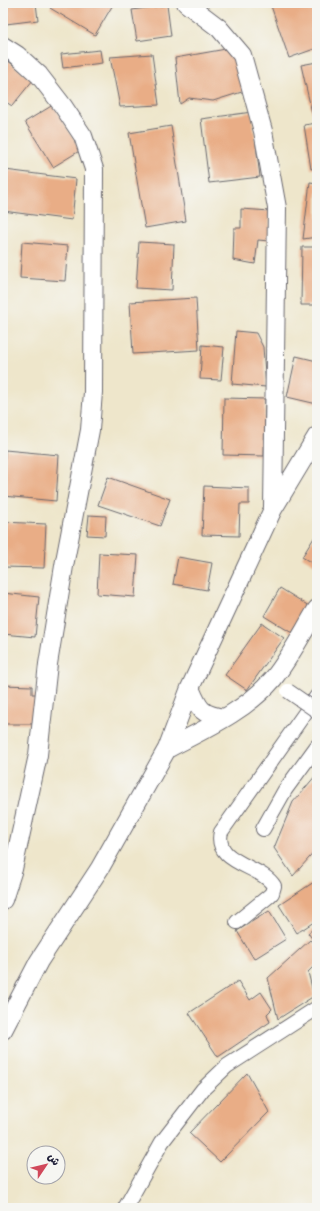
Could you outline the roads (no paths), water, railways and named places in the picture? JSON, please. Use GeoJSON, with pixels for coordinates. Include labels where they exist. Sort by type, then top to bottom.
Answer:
{"type":"FeatureCollection","features":[{"type":"Feature","properties":{"kind":"street"},"geometry":{"type":"LineString","coordinates":[[186,3],[219,28],[242,56],[263,130],[277,208],[277,347],[273,509]]}},
{"type":"Feature","properties":{"kind":"street"},"geometry":{"type":"LineString","coordinates":[[3,46],[17,55],[39,75],[83,136],[94,169],[94,192],[93,392],[90,430],[64,566],[48,664],[38,755],[13,868],[3,900]]}},
{"type":"Feature","properties":{"kind":"street"},"geometry":{"type":"LineString","coordinates":[[3,1030],[39,961],[100,868],[167,749],[190,688],[273,509],[317,436]]}},
{"type":"Feature","properties":{"kind":"street"},"geometry":{"type":"LineString","coordinates":[[167,749],[224,718],[250,700],[273,679],[317,609]]}},
{"type":"Feature","properties":{"kind":"street"},"geometry":{"type":"LineString","coordinates":[[273,679],[317,711]]}},
{"type":"Feature","properties":{"kind":"street"},"geometry":{"type":"LineString","coordinates":[[190,688],[200,709],[212,716],[224,718]]}},
{"type":"Feature","properties":{"kind":"street"},"geometry":{"type":"LineString","coordinates":[[237,922],[272,893],[274,889],[272,883],[227,854],[220,845],[219,838],[225,824],[317,696]]}},
{"type":"Feature","properties":{"kind":"street"},"geometry":{"type":"LineString","coordinates":[[263,829],[285,790],[317,746]]}},
{"type":"Feature","properties":{"kind":"street"},"geometry":{"type":"LineString","coordinates":[[125,1208],[162,1142],[204,1089],[227,1066],[317,1008]]}},
{"type":"Feature","properties":{"kind":"lane"},"geometry":{"type":"LineString","coordinates":[[315,3],[317,8]]}}]}
